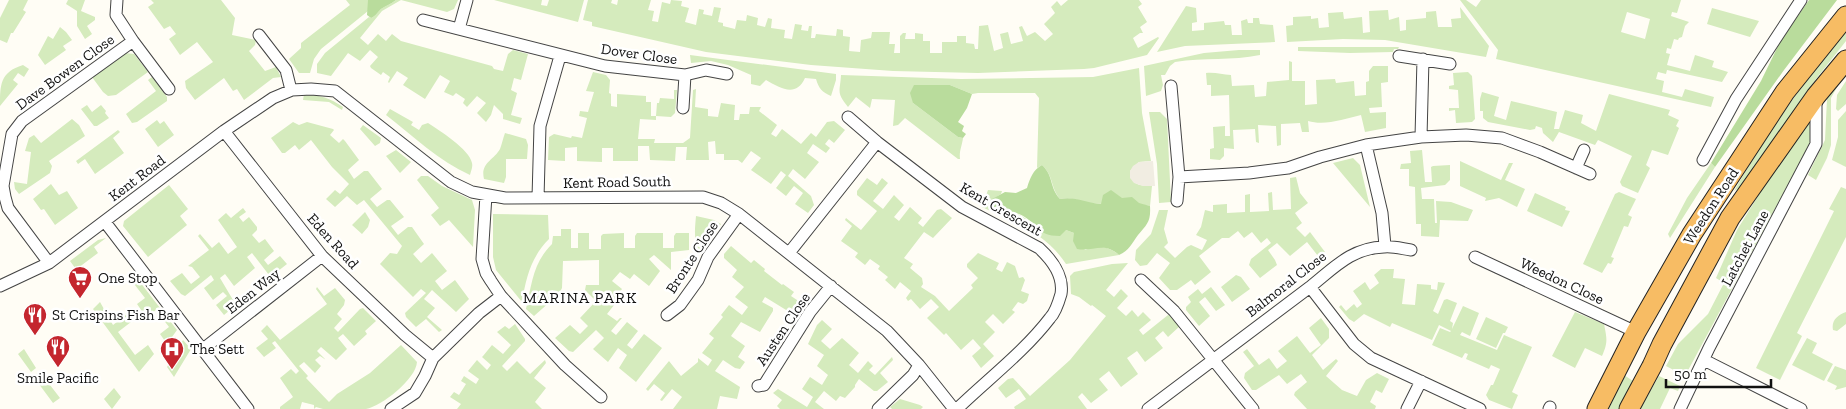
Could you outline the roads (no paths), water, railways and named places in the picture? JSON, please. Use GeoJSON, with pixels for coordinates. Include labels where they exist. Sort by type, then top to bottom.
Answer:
{"type":"FeatureCollection","features":[{"type":"Feature","properties":{"kind":"highway","name":"Weedon Road"},"geometry":{"type":"LineString","coordinates":[[1597,409],[1636,332],[1692,234],[1785,92],[1846,16]]}},
{"type":"Feature","properties":{"kind":"highway","name":"Weedon Road"},"geometry":{"type":"LineString","coordinates":[[1629,409],[1730,218],[1816,96],[1846,60]]}},
{"type":"Feature","properties":{"kind":"highway"},"geometry":{"type":"LineString","coordinates":[[1636,332],[1642,334],[1660,329],[1679,313]]}},
{"type":"Feature","properties":{"kind":"street","name":"Dave Bowen Close"},"geometry":{"type":"LineString","coordinates":[[118,0],[116,15],[168,89]]}},
{"type":"Feature","properties":{"kind":"street"},"geometry":{"type":"LineString","coordinates":[[459,29],[467,0]]}},
{"type":"Feature","properties":{"kind":"street"},"geometry":{"type":"LineString","coordinates":[[1703,160],[1736,99],[1801,0]]}},
{"type":"Feature","properties":{"kind":"street","name":"Dover Close"},"geometry":{"type":"LineString","coordinates":[[423,20],[605,66],[685,75],[706,70],[727,74]]}},
{"type":"Feature","properties":{"kind":"street"},"geometry":{"type":"LineString","coordinates":[[258,35],[286,70],[291,90]]}},
{"type":"Feature","properties":{"kind":"street","name":"Dave Bowen Close"},"geometry":{"type":"LineString","coordinates":[[49,263],[8,208],[4,186],[12,134],[22,121],[133,41]]}},
{"type":"Feature","properties":{"kind":"street"},"geometry":{"type":"LineString","coordinates":[[538,198],[540,126],[560,56]]}},
{"type":"Feature","properties":{"kind":"street"},"geometry":{"type":"LineString","coordinates":[[1399,56],[1450,64]]}},
{"type":"Feature","properties":{"kind":"street"},"geometry":{"type":"LineString","coordinates":[[1421,137],[1423,59]]}},
{"type":"Feature","properties":{"kind":"street","name":"Dover Close"},"geometry":{"type":"LineString","coordinates":[[683,108],[685,75]]}},
{"type":"Feature","properties":{"kind":"street"},"geometry":{"type":"LineString","coordinates":[[1171,86],[1179,177],[1177,201]]}},
{"type":"Feature","properties":{"kind":"street","name":"Kent Road"},"geometry":{"type":"LineString","coordinates":[[0,286],[49,263],[224,131],[273,98],[291,90]]}},
{"type":"Feature","properties":{"kind":"street","name":"Kent Road South"},"geometry":{"type":"LineString","coordinates":[[291,90],[335,91],[451,182],[472,192],[505,198],[703,197],[722,203],[739,214],[888,331],[956,409]]}},
{"type":"Feature","properties":{"kind":"street","name":"Latchet Lane"},"geometry":{"type":"LineString","coordinates":[[1680,409],[1709,348],[1816,144],[1816,96]]}},
{"type":"Feature","properties":{"kind":"street","name":"Kent Crescent"},"geometry":{"type":"LineString","coordinates":[[848,117],[877,142],[962,207],[1039,248],[1049,257],[1060,280],[1061,293],[1052,317],[1013,358],[956,409]]}},
{"type":"Feature","properties":{"kind":"street","name":"Eden Road"},"geometry":{"type":"LineString","coordinates":[[224,131],[322,256],[405,335],[433,358]]}},
{"type":"Feature","properties":{"kind":"street"},"geometry":{"type":"LineString","coordinates":[[1179,177],[1249,173],[1288,168],[1320,157],[1366,145],[1421,137],[1466,135],[1502,138],[1590,174]]}},
{"type":"Feature","properties":{"kind":"street"},"geometry":{"type":"LineString","coordinates":[[789,253],[877,142]]}},
{"type":"Feature","properties":{"kind":"street"},"geometry":{"type":"LineString","coordinates":[[1366,145],[1382,213],[1385,246]]}},
{"type":"Feature","properties":{"kind":"street"},"geometry":{"type":"LineString","coordinates":[[1576,168],[1584,150]]}},
{"type":"Feature","properties":{"kind":"street"},"geometry":{"type":"LineString","coordinates":[[486,195],[482,259],[486,272],[501,296],[565,365],[601,397]]}},
{"type":"Feature","properties":{"kind":"street","name":"Bronte Close"},"geometry":{"type":"LineString","coordinates":[[667,315],[680,305],[698,280],[708,257],[739,214]]}},
{"type":"Feature","properties":{"kind":"street"},"geometry":{"type":"LineString","coordinates":[[105,222],[248,409]]}},
{"type":"Feature","properties":{"kind":"street","name":"Balmoral Close"},"geometry":{"type":"LineString","coordinates":[[1148,409],[1310,287],[1333,269],[1337,263],[1354,253],[1385,246],[1412,250]]}},
{"type":"Feature","properties":{"kind":"street","name":"Eden Way"},"geometry":{"type":"LineString","coordinates":[[203,349],[322,256]]}},
{"type":"Feature","properties":{"kind":"street","name":"Weedon Close"},"geometry":{"type":"LineString","coordinates":[[1475,257],[1636,332]]}},
{"type":"Feature","properties":{"kind":"street"},"geometry":{"type":"LineString","coordinates":[[1141,280],[1174,311],[1253,409]]}},
{"type":"Feature","properties":{"kind":"street","name":"Austen Close"},"geometry":{"type":"LineString","coordinates":[[758,386],[764,385],[810,312],[831,286]]}},
{"type":"Feature","properties":{"kind":"street"},"geometry":{"type":"LineString","coordinates":[[1310,287],[1354,344],[1371,358],[1480,409]]}},
{"type":"Feature","properties":{"kind":"street"},"geometry":{"type":"LineString","coordinates":[[399,407],[415,393],[433,358],[479,313],[501,296]]}},
{"type":"Feature","properties":{"kind":"street"},"geometry":{"type":"LineString","coordinates":[[1704,360],[1801,409]]}},
{"type":"Feature","properties":{"kind":"street"},"geometry":{"type":"LineString","coordinates":[[878,409],[913,375],[919,366]]}},
{"type":"Feature","properties":{"kind":"street"},"geometry":{"type":"LineString","coordinates":[[1407,409],[1421,381]]}},
{"type":"Feature","properties":{"kind":"place","name":"One Stop"},"geometry":{"type":"Point","coordinates":[80,299]}},
{"type":"Feature","properties":{"kind":"place","name":"St Crispins Fish Bar"},"geometry":{"type":"Point","coordinates":[35,336]}},
{"type":"Feature","properties":{"kind":"place","name":"Smile Pacific"},"geometry":{"type":"Point","coordinates":[58,368]}},
{"type":"Feature","properties":{"kind":"place","name":"The Sett"},"geometry":{"type":"Point","coordinates":[172,370]}},
{"type":"Feature","properties":{"kind":"district","name":"MARINA PARK"},"geometry":{"type":"Point","coordinates":[580,297]}}]}
